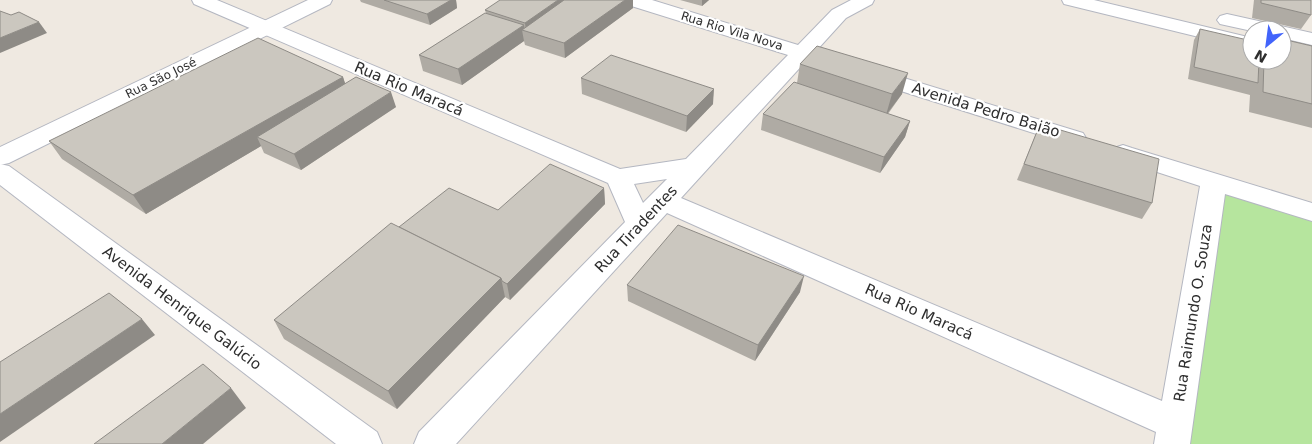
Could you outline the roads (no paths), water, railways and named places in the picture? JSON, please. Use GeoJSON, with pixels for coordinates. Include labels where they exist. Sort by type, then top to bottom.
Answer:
{"type":"FeatureCollection","features":[{"type":"Feature","properties":{"kind":"street","name":"Rua Rio Maracá"},"geometry":{"type":"LineString","coordinates":[[201,0],[618,178]]}},
{"type":"Feature","properties":{"kind":"street","name":"Rua São José"},"geometry":{"type":"LineString","coordinates":[[0,157],[323,0]]}},
{"type":"Feature","properties":{"kind":"street","name":"Rua Rio Vila Nova"},"geometry":{"type":"LineString","coordinates":[[632,0],[802,53]]}},
{"type":"Feature","properties":{"kind":"street","name":"Rua Tiradentes"},"geometry":{"type":"LineString","coordinates":[[432,444],[802,53],[840,7],[865,0]]}},
{"type":"Feature","properties":{"kind":"street"},"geometry":{"type":"LineString","coordinates":[[1071,0],[1242,42]]}},
{"type":"Feature","properties":{"kind":"street"},"geometry":{"type":"LineString","coordinates":[[1140,0],[1242,23]]}},
{"type":"Feature","properties":{"kind":"street"},"geometry":{"type":"LineString","coordinates":[[1292,34],[1312,39]]}},
{"type":"Feature","properties":{"kind":"street","name":"Avenida Pedro Baião"},"geometry":{"type":"LineString","coordinates":[[802,53],[1312,212]]}},
{"type":"Feature","properties":{"kind":"street"},"geometry":{"type":"LineString","coordinates":[[1292,53],[1312,58]]}},
{"type":"Feature","properties":{"kind":"street"},"geometry":{"type":"LineString","coordinates":[[640,225],[618,178],[696,166]]}},
{"type":"Feature","properties":{"kind":"street","name":"Avenida Henrique Galúcio"},"geometry":{"type":"LineString","coordinates":[[0,172],[364,444]]}},
{"type":"Feature","properties":{"kind":"street","name":"Rua Raimundo O. Souza"},"geometry":{"type":"LineString","coordinates":[[1174,434],[1214,182]]}},
{"type":"Feature","properties":{"kind":"street","name":"Rua Rio Maracá"},"geometry":{"type":"LineString","coordinates":[[663,201],[1174,434]]}}]}
